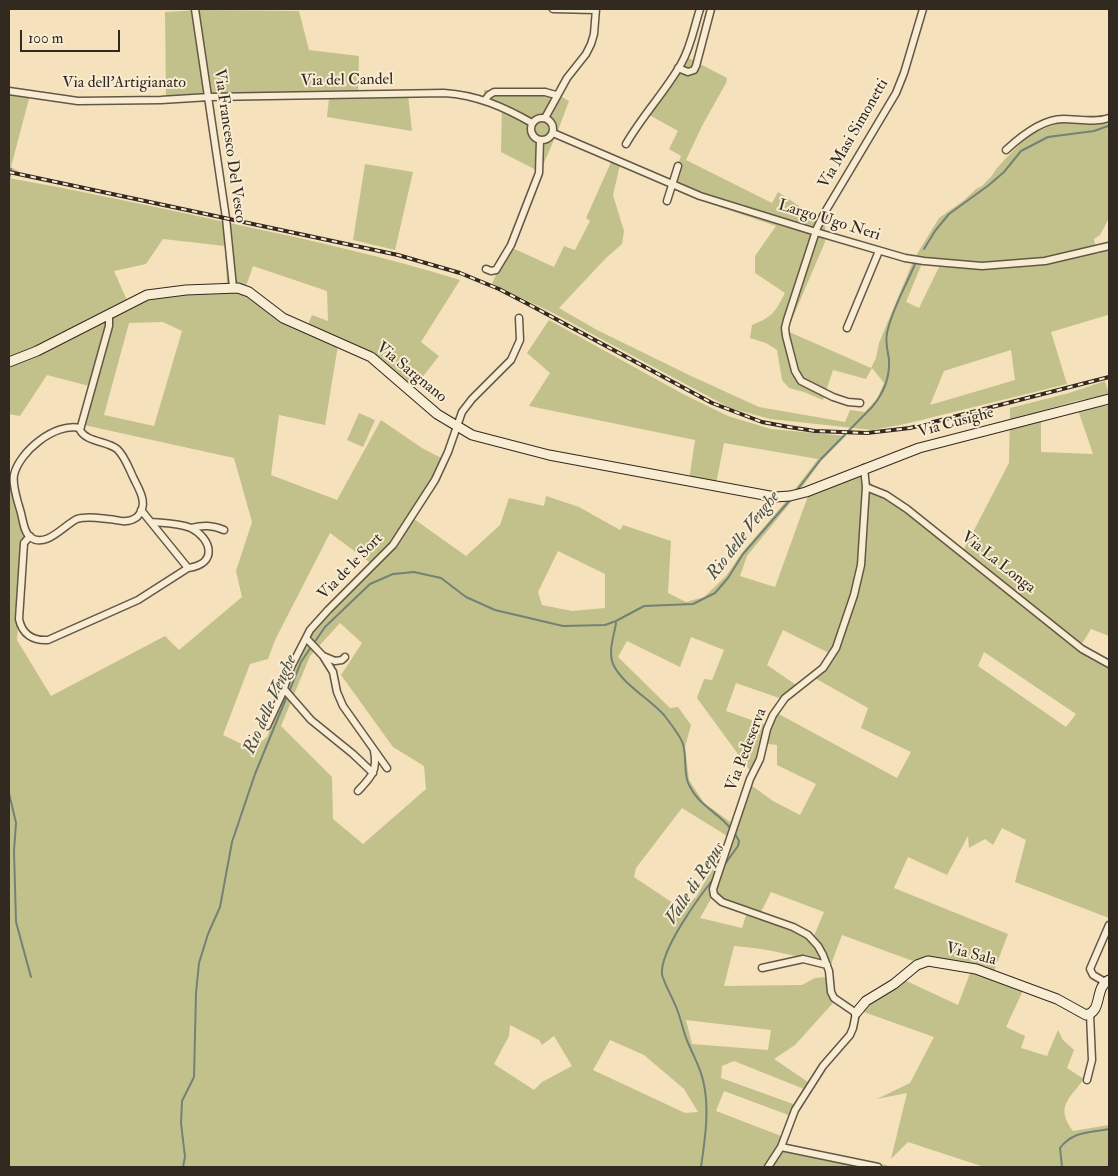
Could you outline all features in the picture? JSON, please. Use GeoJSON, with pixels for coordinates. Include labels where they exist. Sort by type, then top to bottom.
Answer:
{"type":"FeatureCollection","features":[{"type":"Feature","properties":{"kind":"street","name":"Via Francesco Del Vesco"},"geometry":{"type":"LineString","coordinates":[[196,9],[226,218],[233,287]]}},
{"type":"Feature","properties":{"kind":"street"},"geometry":{"type":"LineString","coordinates":[[545,118],[566,78],[588,50],[593,39],[596,9],[553,9]]}},
{"type":"Feature","properties":{"kind":"street"},"geometry":{"type":"LineString","coordinates":[[626,144],[638,123],[678,68],[687,51],[700,9]]}},
{"type":"Feature","properties":{"kind":"street"},"geometry":{"type":"LineString","coordinates":[[678,68],[688,72],[694,70],[712,9]]}},
{"type":"Feature","properties":{"kind":"street","name":"Via Masi Simonetti"},"geometry":{"type":"LineString","coordinates":[[860,403],[848,402],[806,385],[801,381],[794,371],[786,328],[816,232],[825,212],[896,93],[923,9]]}},
{"type":"Feature","properties":{"kind":"street","name":"Via dell'Artigianato"},"geometry":{"type":"LineString","coordinates":[[9,92],[78,101],[161,100],[209,97]]}},
{"type":"Feature","properties":{"kind":"street"},"geometry":{"type":"LineString","coordinates":[[485,100],[494,92],[544,92],[556,95]]}},
{"type":"Feature","properties":{"kind":"street","name":"Via del Candel"},"geometry":{"type":"LineString","coordinates":[[209,97],[459,94],[485,100],[515,112],[532,122]]}},
{"type":"Feature","properties":{"kind":"street"},"geometry":{"type":"LineString","coordinates":[[538,118],[545,118],[553,126],[553,133],[549,138],[540,140],[532,135],[530,129],[532,122],[538,118]]}},
{"type":"Feature","properties":{"kind":"street"},"geometry":{"type":"LineString","coordinates":[[1006,150],[1027,133],[1054,120],[1092,121],[1109,118]]}},
{"type":"Feature","properties":{"kind":"street","name":"Largo Ugo Neri"},"geometry":{"type":"LineString","coordinates":[[553,133],[700,196],[879,251],[924,262],[982,266],[1045,261],[1109,246]]}},
{"type":"Feature","properties":{"kind":"street"},"geometry":{"type":"LineString","coordinates":[[486,269],[496,270],[511,245],[539,173],[540,140]]}},
{"type":"Feature","properties":{"kind":"street"},"geometry":{"type":"LineString","coordinates":[[667,201],[678,166]]}},
{"type":"Feature","properties":{"kind":"street"},"geometry":{"type":"LineString","coordinates":[[847,328],[879,251]]}},
{"type":"Feature","properties":{"kind":"street","name":"Via Sargnano"},"geometry":{"type":"LineString","coordinates":[[9,362],[37,351],[138,299],[155,293],[233,287],[249,292],[283,318],[370,357],[436,414],[456,426],[481,437],[548,455],[775,497],[794,495],[815,489]]}},
{"type":"Feature","properties":{"kind":"street"},"geometry":{"type":"LineString","coordinates":[[80,428],[68,427],[60,429],[44,438],[28,451],[11,477],[23,524],[30,536],[36,540],[46,539],[69,524],[85,518],[128,521],[136,517],[141,510],[142,498],[120,452],[108,444],[84,436],[80,428],[109,326],[109,318],[106,315]]}},
{"type":"Feature","properties":{"kind":"street","name":"Via de le Sort"},"geometry":{"type":"LineString","coordinates":[[267,726],[285,690],[291,667],[318,621],[393,545],[435,480],[448,452],[456,426],[467,405],[511,360],[520,340],[519,318]]}},
{"type":"Feature","properties":{"kind":"street","name":"Via Cusighe"},"geometry":{"type":"LineString","coordinates":[[815,489],[864,468],[919,448],[1109,399]]}},
{"type":"Feature","properties":{"kind":"street","name":"Via Pedeserva"},"geometry":{"type":"LineString","coordinates":[[856,1013],[834,998],[831,992],[828,965],[818,946],[808,936],[793,927],[719,900],[713,892],[714,882],[750,778],[760,759],[767,729],[775,712],[785,698],[824,668],[836,648],[854,595],[861,565],[866,487],[864,468]]}},
{"type":"Feature","properties":{"kind":"street","name":"Via La Longa"},"geometry":{"type":"LineString","coordinates":[[866,487],[886,495],[907,509],[1082,649],[1109,664]]}},
{"type":"Feature","properties":{"kind":"street"},"geometry":{"type":"LineString","coordinates":[[141,510],[188,568]]}},
{"type":"Feature","properties":{"kind":"street"},"geometry":{"type":"LineString","coordinates":[[151,522],[191,528],[207,526],[224,530]]}},
{"type":"Feature","properties":{"kind":"street"},"geometry":{"type":"LineString","coordinates":[[30,536],[24,543],[19,618],[25,632],[36,640],[48,640],[132,603],[188,568],[205,562],[208,551],[204,541],[191,528]]}},
{"type":"Feature","properties":{"kind":"street"},"geometry":{"type":"LineString","coordinates":[[308,641],[323,656],[333,672],[337,692],[343,706],[387,768]]}},
{"type":"Feature","properties":{"kind":"street"},"geometry":{"type":"LineString","coordinates":[[323,656],[335,661],[342,660],[345,657]]}},
{"type":"Feature","properties":{"kind":"street"},"geometry":{"type":"LineString","coordinates":[[285,690],[311,720],[373,773]]}},
{"type":"Feature","properties":{"kind":"street"},"geometry":{"type":"LineString","coordinates":[[358,791],[370,779],[373,773],[375,767],[373,748]]}},
{"type":"Feature","properties":{"kind":"street"},"geometry":{"type":"LineString","coordinates":[[1087,1080],[1092,1060],[1090,1014],[1094,1010],[1101,987],[1107,981],[1094,975],[1090,969],[1109,925]]}},
{"type":"Feature","properties":{"kind":"street"},"geometry":{"type":"LineString","coordinates":[[762,968],[803,959],[828,965]]}},
{"type":"Feature","properties":{"kind":"street","name":"Via Sala"},"geometry":{"type":"LineString","coordinates":[[856,1013],[866,1000],[894,984],[917,965],[928,961],[976,969],[1057,999],[1086,1015],[1090,1014]]}},
{"type":"Feature","properties":{"kind":"street"},"geometry":{"type":"LineString","coordinates":[[768,1167],[781,1147],[795,1110],[824,1066],[850,1035],[856,1013]]}},
{"type":"Feature","properties":{"kind":"street"},"geometry":{"type":"LineString","coordinates":[[781,1147],[878,1167]]}},
{"type":"Feature","properties":{"kind":"shaded area"},"geometry":{"type":"Polygon","coordinates":[[[200,10],[299,11],[309,50],[359,56],[358,96],[408,95],[412,131],[327,117],[329,98],[166,98],[165,12],[200,10]]]}},
{"type":"Feature","properties":{"kind":"shaded area"},"geometry":{"type":"Polygon","coordinates":[[[681,54],[727,78],[686,160],[772,203],[778,192],[825,223],[825,242],[787,331],[871,368],[876,358],[879,343],[914,259],[939,218],[982,186],[1029,135],[1059,122],[1100,120],[1109,122],[1109,218],[1100,235],[1094,239],[1097,254],[1109,250],[1109,317],[1108,315],[1051,332],[1067,384],[905,424],[872,430],[770,419],[730,408],[553,313],[492,284],[508,246],[554,267],[564,246],[575,250],[590,221],[586,218],[612,160],[620,165],[613,195],[624,231],[622,244],[606,258],[559,308],[597,330],[759,407],[845,422],[850,410],[865,412],[877,399],[884,383],[872,368],[866,379],[833,370],[823,400],[789,388],[782,380],[777,350],[766,343],[750,338],[752,325],[773,313],[785,293],[755,273],[755,256],[776,226],[693,198],[669,187],[681,156],[669,149],[678,131],[644,112],[665,84],[681,54]],[[923,261],[906,302],[919,308],[941,263],[923,261]],[[1011,350],[944,371],[930,405],[1015,380],[1011,350]]]}},
{"type":"Feature","properties":{"kind":"shaded area"},"geometry":{"type":"Polygon","coordinates":[[[545,87],[569,101],[540,172],[501,152],[502,105],[485,98],[484,90],[538,90],[545,87]]]}},
{"type":"Feature","properties":{"kind":"shaded area"},"geometry":{"type":"Polygon","coordinates":[[[9,88],[31,91],[11,167],[23,174],[9,172],[9,88]]]}},
{"type":"Feature","properties":{"kind":"shaded area"},"geometry":{"type":"Polygon","coordinates":[[[365,164],[413,172],[395,250],[353,240],[365,164]]]}},
{"type":"Feature","properties":{"kind":"shaded area"},"geometry":{"type":"Polygon","coordinates":[[[9,178],[153,206],[322,243],[460,280],[421,342],[439,356],[409,394],[381,369],[339,339],[325,425],[279,415],[271,475],[337,500],[381,420],[422,448],[447,461],[414,519],[466,556],[500,525],[509,498],[544,506],[546,496],[579,507],[620,530],[623,525],[671,541],[668,593],[686,602],[704,597],[726,576],[741,554],[786,501],[818,459],[724,443],[716,484],[689,480],[695,440],[529,406],[550,373],[527,353],[549,320],[683,394],[728,416],[771,429],[846,436],[821,461],[795,497],[747,556],[740,576],[775,587],[808,496],[862,473],[883,496],[961,555],[1009,463],[1010,408],[1069,393],[1105,381],[1109,395],[1076,401],[1041,411],[1041,452],[1093,454],[1078,410],[1104,404],[1105,406],[1109,405],[1109,636],[1091,629],[1078,650],[1109,666],[1109,918],[1015,882],[1026,840],[1002,828],[993,845],[985,839],[969,848],[968,836],[947,875],[908,857],[894,888],[1008,934],[994,971],[1026,984],[1006,1027],[1025,1036],[1021,1048],[1047,1056],[1058,1030],[1063,1040],[1074,1050],[1067,1068],[1084,1079],[1069,1098],[1066,1104],[1065,1116],[1073,1131],[1109,1125],[1109,1167],[984,1167],[908,1142],[891,1159],[907,1093],[877,1099],[910,1083],[934,1037],[861,1011],[900,978],[958,1005],[972,968],[910,960],[842,935],[830,967],[783,953],[734,946],[724,986],[802,985],[815,978],[826,977],[833,1003],[795,1045],[774,1059],[808,1082],[804,1089],[734,1061],[722,1066],[721,1078],[796,1105],[791,1116],[724,1091],[716,1111],[781,1136],[779,1142],[890,1167],[9,1167],[9,479],[11,479],[25,537],[17,640],[51,696],[165,636],[179,650],[242,597],[236,571],[252,522],[234,458],[84,425],[93,387],[47,375],[20,416],[9,414],[9,178]],[[163,239],[146,264],[114,271],[130,307],[153,297],[227,286],[225,246],[163,239]],[[253,266],[245,289],[278,313],[308,325],[312,315],[328,321],[327,291],[253,266]],[[163,322],[129,323],[104,415],[154,426],[182,331],[163,322]],[[330,533],[275,640],[268,659],[250,664],[223,735],[252,749],[267,737],[299,655],[318,623],[376,567],[330,533]],[[558,551],[538,592],[542,605],[572,611],[605,608],[605,574],[558,551]],[[340,623],[310,656],[281,726],[332,777],[333,819],[363,844],[426,789],[424,766],[393,747],[341,675],[362,643],[340,623]],[[783,630],[767,665],[799,687],[782,699],[736,683],[726,711],[766,725],[775,712],[897,778],[911,752],[861,728],[868,708],[813,677],[829,653],[783,630]],[[691,637],[680,667],[627,641],[618,657],[670,708],[678,707],[691,725],[685,747],[689,780],[704,803],[736,826],[751,785],[773,801],[800,815],[816,784],[777,765],[777,745],[759,743],[754,776],[697,698],[704,679],[712,680],[724,650],[691,637]],[[984,652],[978,666],[1066,727],[1076,714],[984,652]],[[682,808],[636,868],[634,877],[682,909],[696,897],[717,861],[728,851],[732,839],[682,808]],[[771,892],[760,914],[813,938],[824,912],[771,892]],[[712,897],[700,918],[742,928],[748,909],[712,897]],[[686,1020],[692,1044],[768,1050],[771,1030],[686,1020]],[[510,1025],[509,1036],[494,1064],[534,1090],[542,1082],[572,1066],[554,1036],[542,1045],[539,1040],[510,1025]],[[610,1040],[593,1070],[685,1113],[698,1112],[684,1089],[644,1055],[610,1040]]]}},
{"type":"Feature","properties":{"kind":"shaded area"},"geometry":{"type":"Polygon","coordinates":[[[359,413],[375,420],[363,447],[347,440],[359,413]]]}},
{"type":"Feature","properties":{"kind":"waterway","name":"Rio delle Venghe"},"geometry":{"type":"LineString","coordinates":[[924,249],[935,231],[949,214],[1004,172],[1021,151],[1048,137],[1094,131],[1108,126]]}},
{"type":"Feature","properties":{"kind":"waterway"},"geometry":{"type":"LineString","coordinates":[[9,180],[11,169]]}},
{"type":"Feature","properties":{"kind":"waterway","name":"Rio delle Venghe"},"geometry":{"type":"LineString","coordinates":[[797,490],[821,459],[872,407],[879,397],[887,379],[889,366],[886,340],[889,324],[915,264]]}},
{"type":"Feature","properties":{"kind":"waterway","name":"Rio delle Venghe"},"geometry":{"type":"LineString","coordinates":[[314,643],[325,627],[370,584],[393,574],[414,572],[441,578],[466,597],[495,610],[563,626],[605,625],[644,606],[693,604],[715,593],[728,578],[743,554],[790,500]]}},
{"type":"Feature","properties":{"kind":"waterway","name":"Valle di Repus"},"geometry":{"type":"LineString","coordinates":[[616,623],[611,649],[613,664],[629,685],[658,709],[675,729],[683,744],[686,775],[689,785],[703,804],[731,829]]}},
{"type":"Feature","properties":{"kind":"waterway","name":"Rio delle Venghe"},"geometry":{"type":"LineString","coordinates":[[289,692],[301,662],[311,647]]}},
{"type":"Feature","properties":{"kind":"waterway","name":"Rio delle Venghe"},"geometry":{"type":"LineString","coordinates":[[183,1167],[185,1157],[181,1123],[182,1101],[194,1077],[196,993],[199,963],[208,934],[220,907],[232,842],[255,774],[287,696]]}},
{"type":"Feature","properties":{"kind":"waterway"},"geometry":{"type":"LineString","coordinates":[[9,793],[16,823],[14,851],[16,922],[31,977]]}},
{"type":"Feature","properties":{"kind":"waterway","name":"Valle di Repus"},"geometry":{"type":"LineString","coordinates":[[725,864],[738,846],[739,841],[734,832]]}},
{"type":"Feature","properties":{"kind":"waterway","name":"Valle di Repus"},"geometry":{"type":"LineString","coordinates":[[701,1167],[706,1112],[703,1080],[662,974],[663,964],[674,938],[690,910],[714,878]]}},
{"type":"Feature","properties":{"kind":"waterway"},"geometry":{"type":"LineString","coordinates":[[1062,1167],[1060,1148],[1065,1142],[1082,1134],[1109,1129]]}},
{"type":"Feature","properties":{"kind":"railway"},"geometry":{"type":"LineString","coordinates":[[9,172],[398,255],[460,273],[499,289],[712,403],[762,422],[815,431],[867,433],[910,428],[1109,377]]}}]}
